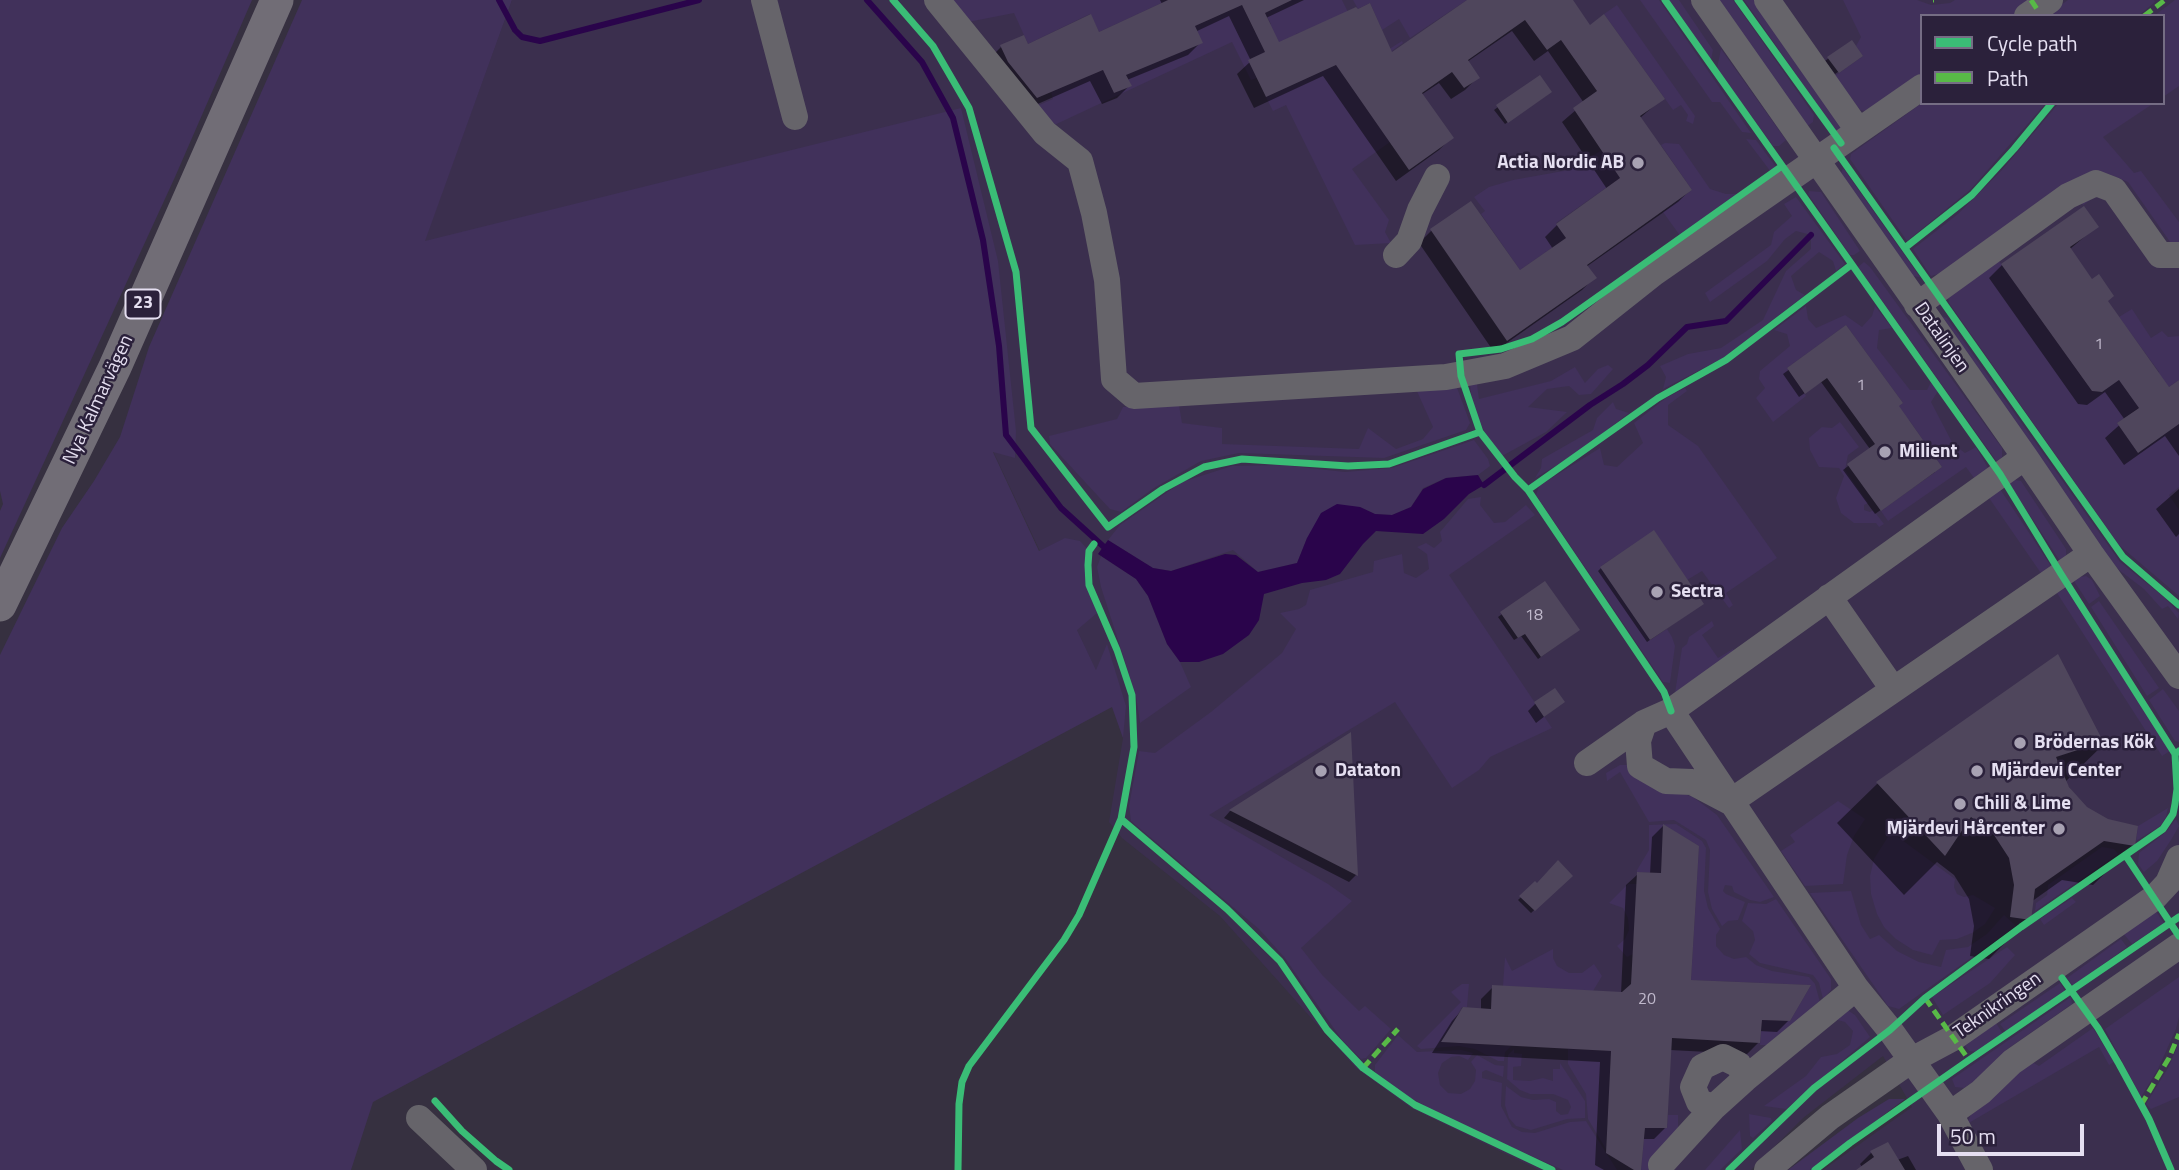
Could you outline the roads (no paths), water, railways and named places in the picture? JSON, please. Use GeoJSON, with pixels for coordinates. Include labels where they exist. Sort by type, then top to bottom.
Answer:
{"type":"FeatureCollection","features":[{"type":"Feature","properties":{"kind":"main road","name":"Nya Kalmarvägen"},"geometry":{"type":"LineString","coordinates":[[0,605],[115,367],[277,0]]}},
{"type":"Feature","properties":{"kind":"street"},"geometry":{"type":"LineString","coordinates":[[764,0],[795,117]]}},
{"type":"Feature","properties":{"kind":"street"},"geometry":{"type":"LineString","coordinates":[[937,0],[1045,133],[1080,162],[1094,213],[1107,280],[1114,379],[1134,396],[1447,377],[1505,366],[1572,338],[1654,273],[1920,88]]}},
{"type":"Feature","properties":{"kind":"street","name":"Datalinjen"},"geometry":{"type":"LineString","coordinates":[[1704,0],[2179,676]]}},
{"type":"Feature","properties":{"kind":"street"},"geometry":{"type":"LineString","coordinates":[[1767,0],[1858,130]]}},
{"type":"Feature","properties":{"kind":"street"},"geometry":{"type":"LineString","coordinates":[[2030,14],[2050,0]]}},
{"type":"Feature","properties":{"kind":"street"},"geometry":{"type":"LineString","coordinates":[[1396,255],[1409,240],[1420,210],[1437,177]]}},
{"type":"Feature","properties":{"kind":"street"},"geometry":{"type":"LineString","coordinates":[[1917,305],[2068,196],[2096,183],[2114,190],[2160,255],[2179,255]]}},
{"type":"Feature","properties":{"kind":"street"},"geometry":{"type":"LineString","coordinates":[[1587,762],[1644,723],[1671,711],[2025,457]]}},
{"type":"Feature","properties":{"kind":"street"},"geometry":{"type":"LineString","coordinates":[[1730,802],[2091,554]]}},
{"type":"Feature","properties":{"kind":"street"},"geometry":{"type":"LineString","coordinates":[[1829,597],[1894,689]]}},
{"type":"Feature","properties":{"kind":"street"},"geometry":{"type":"LineString","coordinates":[[1671,711],[1856,988],[1890,1030],[1950,1114],[1980,1170]]}},
{"type":"Feature","properties":{"kind":"street"},"geometry":{"type":"LineString","coordinates":[[1644,723],[1637,741],[1640,766],[1666,781],[1692,782],[1730,802]]}},
{"type":"Feature","properties":{"kind":"street","name":"Teknikringen"},"geometry":{"type":"LineString","coordinates":[[1767,1170],[1830,1117],[1910,1060],[1954,1038],[2154,898],[2168,883],[2177,862]]}},
{"type":"Feature","properties":{"kind":"street"},"geometry":{"type":"LineString","coordinates":[[1950,1114],[1981,1091],[2012,1062],[2179,946]]}},
{"type":"Feature","properties":{"kind":"street"},"geometry":{"type":"LineString","coordinates":[[1661,1165],[1714,1107],[1856,988]]}},
{"type":"Feature","properties":{"kind":"street"},"geometry":{"type":"LineString","coordinates":[[1714,1107],[1699,1102],[1693,1087],[1702,1067],[1723,1057],[1739,1065],[1745,1079]]}},
{"type":"Feature","properties":{"kind":"street"},"geometry":{"type":"LineString","coordinates":[[419,1118],[474,1170]]}},
{"type":"Feature","properties":{"kind":"waterway"},"geometry":{"type":"LineString","coordinates":[[499,0],[515,30],[522,37],[540,41],[699,0]]}},
{"type":"Feature","properties":{"kind":"waterway"},"geometry":{"type":"LineString","coordinates":[[867,0],[922,62],[953,118],[983,240],[999,346],[1006,435],[1061,508],[1104,547]]}},
{"type":"Feature","properties":{"kind":"waterway"},"geometry":{"type":"LineString","coordinates":[[1484,485],[1648,365],[1687,327],[1726,321],[1811,235]]}},
{"type":"Feature","properties":{"kind":"place","name":"Actia Nordic AB"},"geometry":{"type":"Point","coordinates":[1638,163]}},
{"type":"Feature","properties":{"kind":"place","name":"Milient"},"geometry":{"type":"Point","coordinates":[1885,452]}},
{"type":"Feature","properties":{"kind":"place","name":"Sectra"},"geometry":{"type":"Point","coordinates":[1657,592]}},
{"type":"Feature","properties":{"kind":"place","name":"Brödernas Kök"},"geometry":{"type":"Point","coordinates":[2020,743]}},
{"type":"Feature","properties":{"kind":"place","name":"Dataton"},"geometry":{"type":"Point","coordinates":[1321,771]}},
{"type":"Feature","properties":{"kind":"place","name":"Mjärdevi Center"},"geometry":{"type":"Point","coordinates":[1977,771]}},
{"type":"Feature","properties":{"kind":"place","name":"Chili & Lime"},"geometry":{"type":"Point","coordinates":[1960,804]}},
{"type":"Feature","properties":{"kind":"place","name":"Mjärdevi Hårcenter"},"geometry":{"type":"Point","coordinates":[2059,829]}}]}
